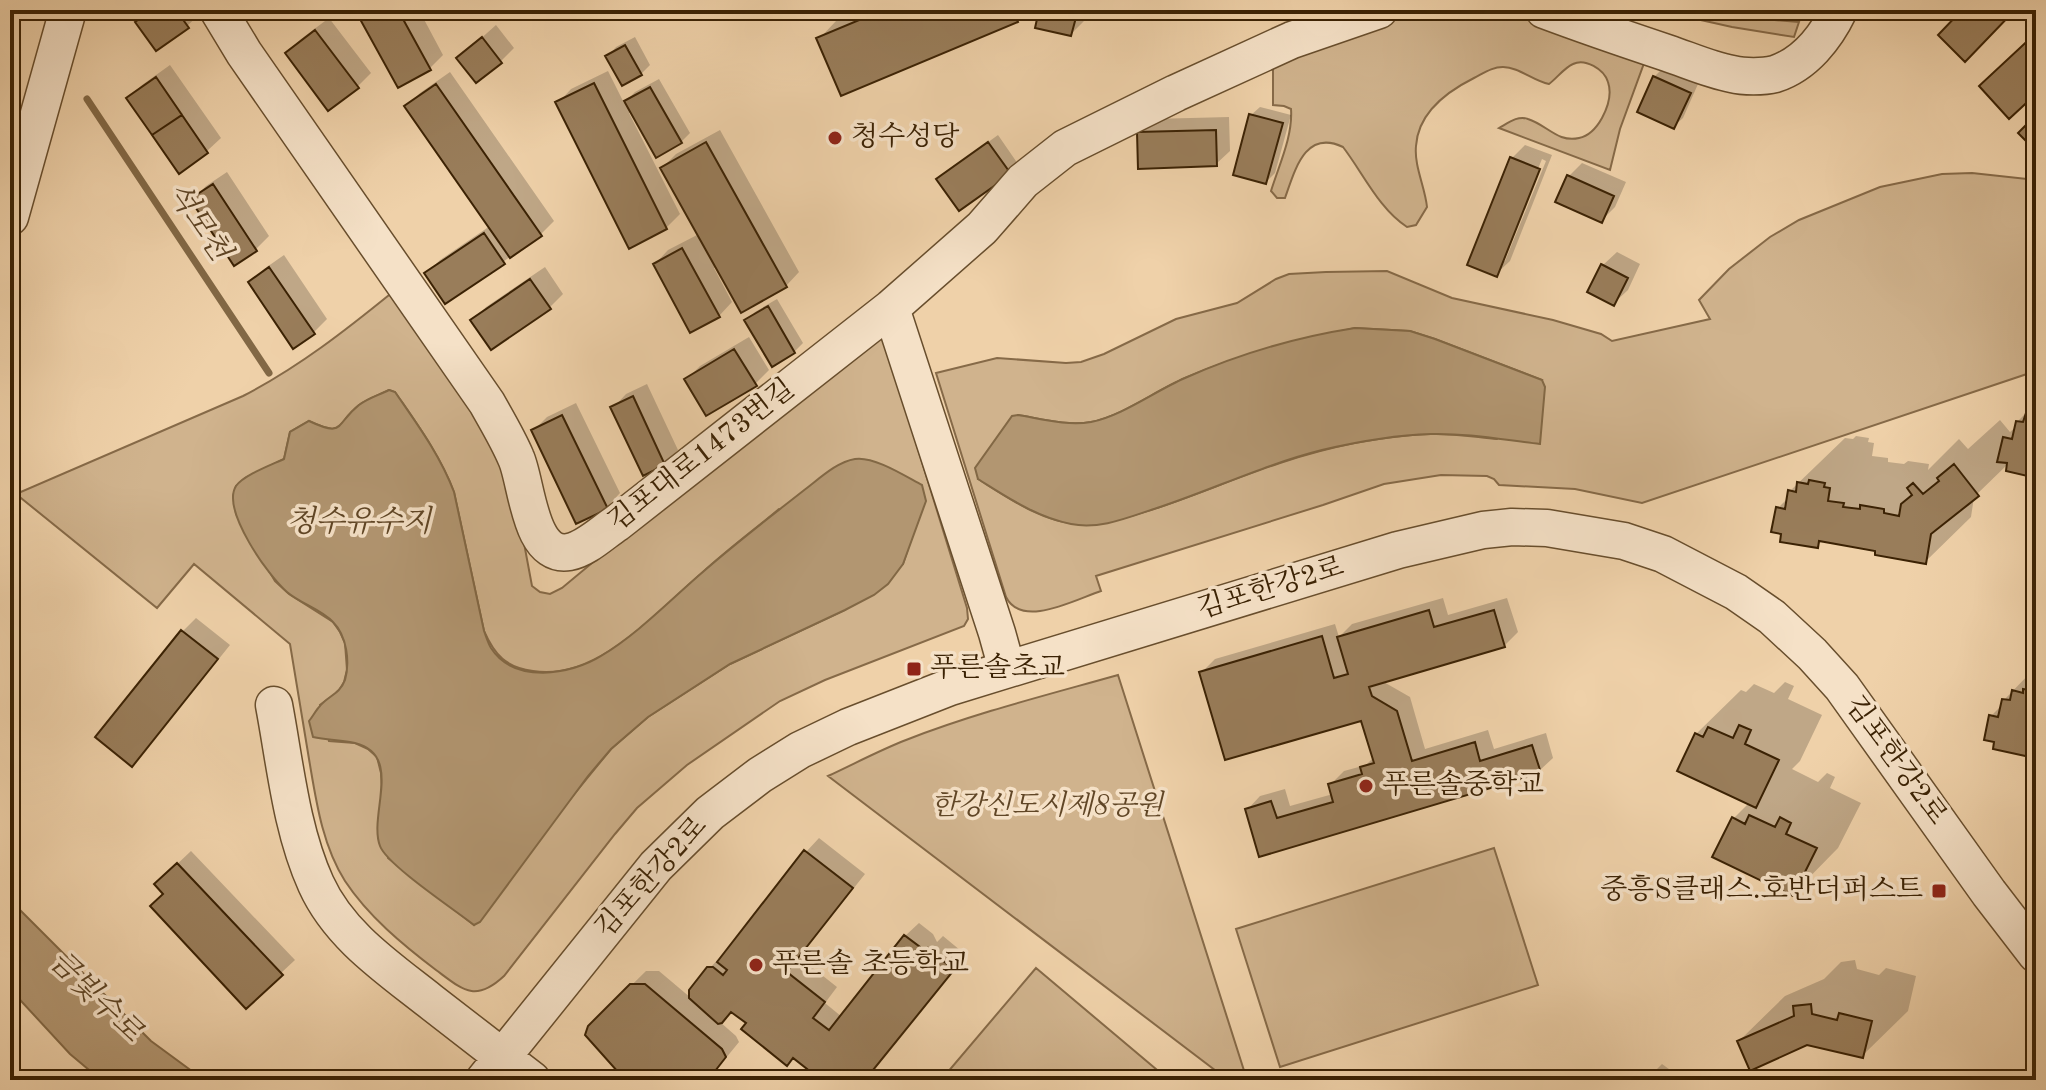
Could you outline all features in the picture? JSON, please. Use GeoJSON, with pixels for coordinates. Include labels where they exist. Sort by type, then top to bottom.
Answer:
{"type":"FeatureCollection","features":[{"type":"Feature","properties":{"kind":"street"},"geometry":{"type":"LineString","coordinates":[[10,217],[68,10]]}},
{"type":"Feature","properties":{"kind":"street","name":"김포대로1473번길"},"geometry":{"type":"LineString","coordinates":[[218,10],[244,53],[487,403],[516,458],[537,533],[544,543],[556,551],[568,552],[617,523],[891,308],[982,228],[1023,181],[1065,148],[1292,40],[1379,10]]}},
{"type":"Feature","properties":{"kind":"street"},"geometry":{"type":"LineString","coordinates":[[1544,10],[1699,64],[1732,74],[1755,76],[1774,74],[1813,50],[1830,29],[1839,10]]}},
{"type":"Feature","properties":{"kind":"street"},"geometry":{"type":"LineString","coordinates":[[891,308],[1007,669]]}},
{"type":"Feature","properties":{"kind":"street","name":"김포한강2로"},"geometry":{"type":"LineString","coordinates":[[493,1069],[656,866],[710,813],[760,775],[800,750],[848,727],[950,687],[1007,669],[1398,550],[1483,530],[1512,527],[1547,528],[1624,541],[1663,554],[1736,592],[1772,617],[1842,687],[2036,954]]}},
{"type":"Feature","properties":{"kind":"street"},"geometry":{"type":"LineString","coordinates":[[274,705],[302,847],[316,884],[334,916],[493,1069],[532,1080]]}},
{"type":"Feature","properties":{"kind":"green space"},"geometry":{"type":"Polygon","coordinates":[[[1420,10],[1515,10],[1544,17],[1647,55],[1620,129],[1610,170],[1499,128],[1524,118],[1565,138],[1586,135],[1598,125],[1608,105],[1609,87],[1603,73],[1583,62],[1573,64],[1549,84],[1515,69],[1499,67],[1454,89],[1436,104],[1422,123],[1416,154],[1427,207],[1416,225],[1407,227],[1388,211],[1343,147],[1330,143],[1319,143],[1304,155],[1285,198],[1277,198],[1271,191],[1288,140],[1291,109],[1273,105],[1273,57],[1357,26],[1420,10]]]}},
{"type":"Feature","properties":{"kind":"green space"},"geometry":{"type":"Polygon","coordinates":[[[1656,10],[1714,10],[1799,22],[1794,37],[1656,10]]]}},
{"type":"Feature","properties":{"kind":"green space"},"geometry":{"type":"Polygon","coordinates":[[[1972,173],[2036,180],[2036,371],[1642,503],[1575,489],[1499,485],[1487,476],[1441,475],[1384,484],[1096,576],[1101,591],[1050,609],[1024,611],[1006,597],[936,373],[997,358],[1081,362],[1176,319],[1237,303],[1289,274],[1326,272],[1387,271],[1452,298],[1553,320],[1601,334],[1612,341],[1710,319],[1699,300],[1729,269],[1770,237],[1799,220],[1880,187],[1942,174],[1972,173]],[[1355,328],[1268,349],[1205,369],[1115,414],[1091,422],[1064,423],[1018,415],[978,479],[1024,507],[1050,518],[1077,524],[1106,522],[1154,509],[1280,463],[1354,443],[1430,434],[1497,439],[1542,380],[1410,331],[1355,328]]]}},
{"type":"Feature","properties":{"kind":"green space"},"geometry":{"type":"Polygon","coordinates":[[[394,291],[463,384],[515,495],[532,586],[550,594],[562,588],[776,410],[881,338],[886,345],[967,608],[968,619],[964,626],[825,680],[780,701],[687,765],[637,808],[504,976],[477,991],[469,991],[454,983],[399,940],[364,906],[337,867],[317,806],[290,644],[194,564],[157,608],[16,494],[264,385],[340,334],[394,291]],[[389,390],[362,403],[334,428],[309,421],[290,432],[284,459],[245,478],[236,486],[233,496],[236,514],[275,581],[289,594],[333,622],[345,643],[347,670],[344,682],[338,692],[320,705],[329,741],[355,743],[377,757],[388,858],[474,925],[611,749],[648,717],[730,664],[845,610],[903,564],[908,549],[779,509],[647,623],[603,655],[581,666],[557,671],[516,667],[502,659],[484,631],[454,492],[435,453],[395,392],[389,390]]]}},
{"type":"Feature","properties":{"kind":"green space","name":"한강신도시제8공원"},"geometry":{"type":"Polygon","coordinates":[[[1118,675],[1247,1080],[1228,1080],[828,776],[932,730],[1118,675]]]}},
{"type":"Feature","properties":{"kind":"green space"},"geometry":{"type":"Polygon","coordinates":[[[1494,848],[1538,985],[1280,1067],[1236,929],[1494,848]]]}},
{"type":"Feature","properties":{"kind":"green space"},"geometry":{"type":"Polygon","coordinates":[[[1036,968],[1169,1080],[941,1080],[1036,968]]]}},
{"type":"Feature","properties":{"kind":"water"},"geometry":{"type":"Polygon","coordinates":[[[1355,328],[1410,331],[1542,380],[1545,387],[1540,444],[1445,434],[1362,442],[1301,456],[1138,514],[1094,525],[1071,524],[1046,517],[978,479],[975,468],[1012,416],[1064,423],[1103,419],[1226,361],[1290,341],[1355,328]]]}},
{"type":"Feature","properties":{"kind":"water","name":"청수유수지"},"geometry":{"type":"Polygon","coordinates":[[[389,390],[395,392],[428,440],[454,492],[484,631],[490,646],[501,659],[528,671],[543,673],[574,668],[615,647],[741,540],[841,464],[863,459],[889,468],[922,485],[926,501],[903,564],[888,584],[845,610],[730,664],[648,717],[611,749],[480,922],[474,925],[408,875],[380,846],[377,833],[381,773],[378,760],[370,750],[355,743],[313,737],[309,721],[345,680],[347,657],[344,642],[338,628],[328,617],[287,592],[269,572],[249,542],[235,511],[233,497],[236,486],[251,474],[284,459],[290,432],[309,421],[334,428],[362,403],[389,390]]]}},
{"type":"Feature","properties":{"kind":"water","name":"금빛수로"},"geometry":{"type":"Polygon","coordinates":[[[10,900],[151,1041],[204,1080],[101,1080],[70,1054],[10,989],[10,900]]]}},
{"type":"Feature","properties":{"kind":"building"},"geometry":{"type":"Polygon","coordinates":[[[152,10],[176,10],[189,28],[156,51],[135,22],[152,10]]]}},
{"type":"Feature","properties":{"kind":"building"},"geometry":{"type":"Polygon","coordinates":[[[355,10],[398,10],[431,70],[398,88],[355,10]]]}},
{"type":"Feature","properties":{"kind":"building"},"geometry":{"type":"Polygon","coordinates":[[[495,10],[578,10],[577,18],[495,10]]]}},
{"type":"Feature","properties":{"kind":"building"},"geometry":{"type":"Polygon","coordinates":[[[883,10],[1013,10],[1018,22],[841,96],[816,38],[883,10]]]}},
{"type":"Feature","properties":{"kind":"building"},"geometry":{"type":"Polygon","coordinates":[[[1039,10],[1078,10],[1071,36],[1035,28],[1039,10]]]}},
{"type":"Feature","properties":{"kind":"building"},"geometry":{"type":"Polygon","coordinates":[[[1962,10],[2015,10],[1965,62],[1938,35],[1962,10]]]}},
{"type":"Feature","properties":{"kind":"building"},"geometry":{"type":"Polygon","coordinates":[[[315,30],[359,88],[328,111],[285,53],[315,30]]]}},
{"type":"Feature","properties":{"kind":"building"},"geometry":{"type":"Polygon","coordinates":[[[2036,33],[2036,94],[2009,119],[1979,86],[2036,33]]]}},
{"type":"Feature","properties":{"kind":"building"},"geometry":{"type":"Polygon","coordinates":[[[482,37],[502,63],[476,83],[456,58],[482,37]]]}},
{"type":"Feature","properties":{"kind":"building"},"geometry":{"type":"Polygon","coordinates":[[[625,45],[642,75],[622,86],[605,56],[625,45]]]}},
{"type":"Feature","properties":{"kind":"building"},"geometry":{"type":"Polygon","coordinates":[[[1653,76],[1691,93],[1674,129],[1637,112],[1653,76]]]}},
{"type":"Feature","properties":{"kind":"building"},"geometry":{"type":"Polygon","coordinates":[[[156,77],[182,115],[152,135],[126,98],[156,77]]]}},
{"type":"Feature","properties":{"kind":"building"},"geometry":{"type":"Polygon","coordinates":[[[594,83],[667,229],[629,249],[555,102],[594,83]]]}},
{"type":"Feature","properties":{"kind":"building"},"geometry":{"type":"Polygon","coordinates":[[[436,84],[542,236],[510,258],[404,106],[436,84]]]}},
{"type":"Feature","properties":{"kind":"building"},"geometry":{"type":"Polygon","coordinates":[[[650,87],[682,143],[656,158],[624,101],[650,87]]]}},
{"type":"Feature","properties":{"kind":"building"},"geometry":{"type":"Polygon","coordinates":[[[1249,114],[1283,123],[1266,184],[1233,175],[1249,114]]]}},
{"type":"Feature","properties":{"kind":"building"},"geometry":{"type":"Polygon","coordinates":[[[182,115],[208,153],[179,174],[152,135],[182,115]]]}},
{"type":"Feature","properties":{"kind":"building"},"geometry":{"type":"Polygon","coordinates":[[[2036,115],[2036,151],[2018,133],[2036,115]]]}},
{"type":"Feature","properties":{"kind":"building"},"geometry":{"type":"Polygon","coordinates":[[[1216,130],[1217,166],[1138,169],[1137,132],[1216,130]]]}},
{"type":"Feature","properties":{"kind":"building"},"geometry":{"type":"Polygon","coordinates":[[[706,142],[787,287],[741,313],[660,168],[706,142]]]}},
{"type":"Feature","properties":{"kind":"building"},"geometry":{"type":"Polygon","coordinates":[[[988,142],[1011,174],[959,211],[936,179],[988,142]]]}},
{"type":"Feature","properties":{"kind":"building"},"geometry":{"type":"Polygon","coordinates":[[[1510,157],[1540,169],[1497,277],[1467,265],[1510,157]]]}},
{"type":"Feature","properties":{"kind":"building"},"geometry":{"type":"Polygon","coordinates":[[[1567,175],[1614,196],[1602,223],[1555,202],[1567,175]]]}},
{"type":"Feature","properties":{"kind":"building"},"geometry":{"type":"Polygon","coordinates":[[[213,184],[257,251],[234,266],[190,199],[213,184]]]}},
{"type":"Feature","properties":{"kind":"building"},"geometry":{"type":"Polygon","coordinates":[[[484,233],[505,264],[445,304],[424,273],[484,233]]]}},
{"type":"Feature","properties":{"kind":"building"},"geometry":{"type":"Polygon","coordinates":[[[682,248],[720,317],[690,333],[653,264],[682,248]]]}},
{"type":"Feature","properties":{"kind":"building"},"geometry":{"type":"Polygon","coordinates":[[[1601,264],[1628,278],[1614,306],[1587,292],[1601,264]]]}},
{"type":"Feature","properties":{"kind":"building"},"geometry":{"type":"Polygon","coordinates":[[[269,267],[315,334],[293,349],[248,282],[269,267]]]}},
{"type":"Feature","properties":{"kind":"building"},"geometry":{"type":"Polygon","coordinates":[[[530,279],[551,309],[491,350],[470,320],[530,279]]]}},
{"type":"Feature","properties":{"kind":"building"},"geometry":{"type":"Polygon","coordinates":[[[768,306],[795,353],[772,367],[744,320],[768,306]]]}},
{"type":"Feature","properties":{"kind":"building"},"geometry":{"type":"Polygon","coordinates":[[[734,349],[757,386],[706,416],[684,379],[734,349]]]}},
{"type":"Feature","properties":{"kind":"building"},"geometry":{"type":"Polygon","coordinates":[[[633,396],[665,465],[643,476],[610,407],[633,396]]]}},
{"type":"Feature","properties":{"kind":"building"},"geometry":{"type":"Polygon","coordinates":[[[2026,413],[2036,415],[2036,478],[2006,471],[2007,463],[1997,462],[2003,437],[2012,439],[2016,421],[2023,422],[2026,413]]]}},
{"type":"Feature","properties":{"kind":"building"},"geometry":{"type":"Polygon","coordinates":[[[562,415],[608,509],[576,524],[531,430],[562,415]]]}},
{"type":"Feature","properties":{"kind":"building"},"geometry":{"type":"Polygon","coordinates":[[[1954,464],[1979,496],[1931,534],[1926,564],[1819,541],[1818,548],[1780,542],[1781,534],[1771,532],[1776,507],[1785,509],[1788,490],[1796,492],[1797,482],[1808,484],[1809,480],[1825,483],[1824,487],[1830,488],[1828,501],[1844,503],[1843,507],[1860,509],[1860,505],[1884,509],[1884,513],[1899,516],[1901,504],[1912,495],[1907,488],[1913,483],[1923,494],[1954,464]]]}},
{"type":"Feature","properties":{"kind":"building"},"geometry":{"type":"Polygon","coordinates":[[[1429,610],[1434,627],[1494,610],[1505,647],[1369,687],[1372,696],[1397,711],[1412,761],[1475,742],[1480,761],[1532,745],[1541,773],[1259,857],[1245,809],[1271,801],[1277,818],[1333,802],[1328,784],[1362,774],[1360,767],[1374,763],[1361,721],[1225,760],[1199,672],[1322,636],[1334,678],[1348,674],[1337,637],[1429,610]]]}},
{"type":"Feature","properties":{"kind":"building"},"geometry":{"type":"Polygon","coordinates":[[[181,630],[218,659],[132,767],[95,737],[181,630]]]}},
{"type":"Feature","properties":{"kind":"building"},"geometry":{"type":"Polygon","coordinates":[[[2023,689],[2036,691],[2036,751],[2031,750],[2030,757],[1993,749],[1994,742],[1984,740],[1989,715],[1998,717],[2002,699],[2010,700],[2012,690],[2023,693],[2023,689]]]}},
{"type":"Feature","properties":{"kind":"building"},"geometry":{"type":"Polygon","coordinates":[[[1739,725],[1751,730],[1745,744],[1779,760],[1756,808],[1677,771],[1695,733],[1703,737],[1708,727],[1733,738],[1739,725]]]}},
{"type":"Feature","properties":{"kind":"building"},"geometry":{"type":"Polygon","coordinates":[[[1749,815],[1775,827],[1780,817],[1791,823],[1786,834],[1817,848],[1793,896],[1712,857],[1732,817],[1745,824],[1749,815]]]}},
{"type":"Feature","properties":{"kind":"building","name":"푸른솔 초등학교"},"geometry":{"type":"Polygon","coordinates":[[[804,850],[853,888],[787,972],[825,1002],[813,1018],[829,1030],[904,935],[920,947],[923,954],[928,948],[954,970],[865,1080],[798,1080],[807,1069],[793,1058],[787,1066],[741,1029],[746,1023],[731,1012],[718,1024],[689,998],[689,990],[707,967],[713,967],[723,975],[727,970],[717,962],[804,850]]]}},
{"type":"Feature","properties":{"kind":"building"},"geometry":{"type":"Polygon","coordinates":[[[177,863],[283,975],[246,1009],[150,906],[163,894],[154,884],[177,863]]]}},
{"type":"Feature","properties":{"kind":"building"},"geometry":{"type":"Polygon","coordinates":[[[630,984],[645,984],[722,1049],[726,1057],[708,1080],[631,1080],[618,1072],[585,1035],[588,1026],[630,984]]]}},
{"type":"Feature","properties":{"kind":"building"},"geometry":{"type":"Polygon","coordinates":[[[1811,1004],[1812,1014],[1837,1020],[1839,1013],[1872,1021],[1863,1058],[1807,1045],[1750,1071],[1737,1041],[1794,1016],[1793,1006],[1811,1004]]]}},
{"type":"Feature","properties":{"kind":"waterway","name":"석모천"},"geometry":{"type":"LineString","coordinates":[[87,99],[269,373]]}},
{"type":"Feature","properties":{"kind":"place","name":"청수성당"},"geometry":{"type":"Point","coordinates":[835,138]}},
{"type":"Feature","properties":{"kind":"place","name":"푸른솔초교"},"geometry":{"type":"Point","coordinates":[914,669]}},
{"type":"Feature","properties":{"kind":"place","name":"푸른솔중학교"},"geometry":{"type":"Point","coordinates":[1366,786]}},
{"type":"Feature","properties":{"kind":"place","name":"중흥S클래스.호반더퍼스트"},"geometry":{"type":"Point","coordinates":[1939,891]}},
{"type":"Feature","properties":{"kind":"place","name":"푸른솔 초등학교"},"geometry":{"type":"Point","coordinates":[756,965]}}]}
